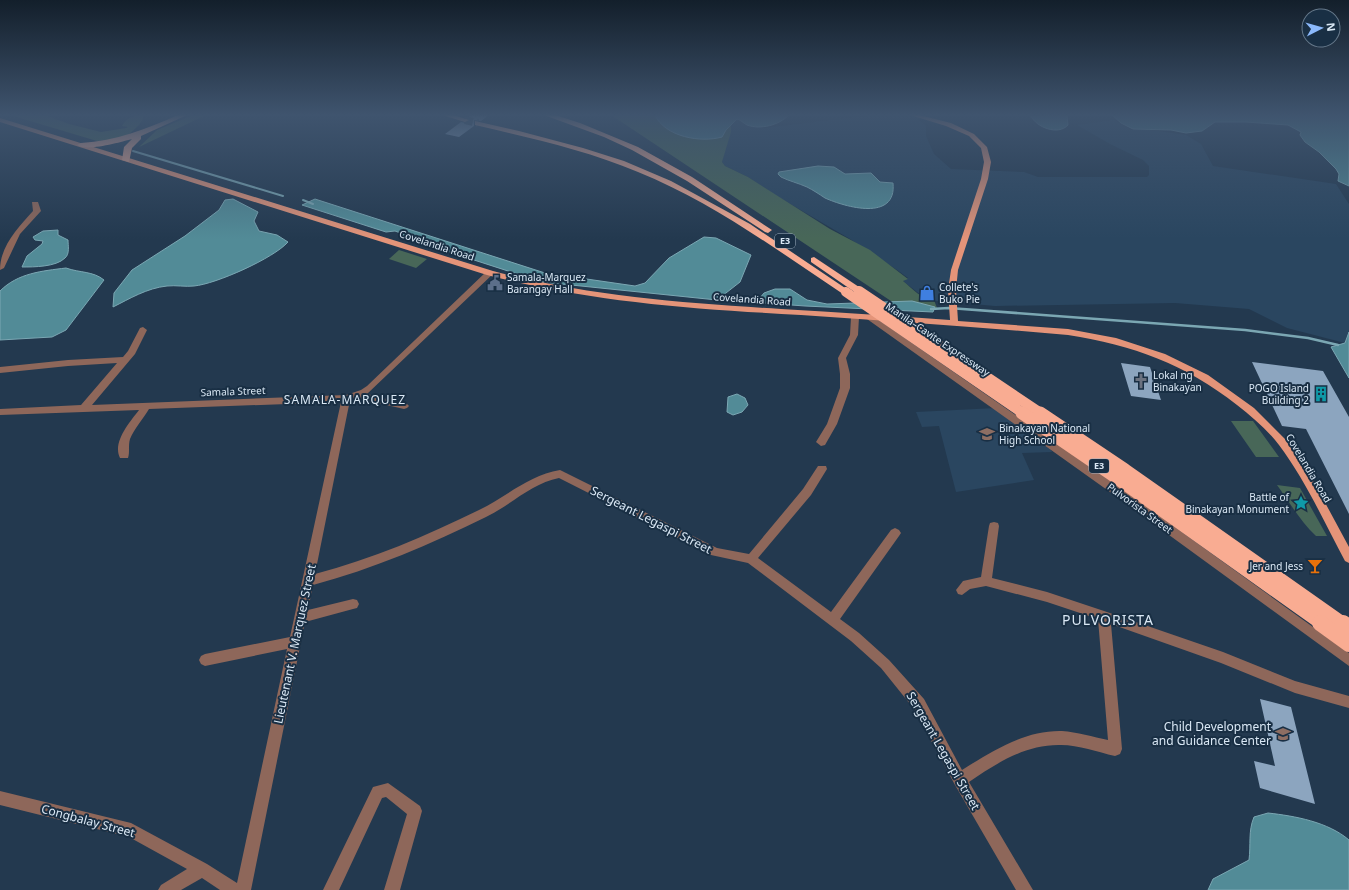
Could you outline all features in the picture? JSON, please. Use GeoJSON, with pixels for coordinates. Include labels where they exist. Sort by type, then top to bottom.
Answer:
{"type":"FeatureCollection","features":[{"type":"Feature","properties":{"kind":"highway","name":"Manila–Cavite Expressway"},"geometry":{"type":"LineString","coordinates":[[604,157],[663,180],[727,214],[846,292],[1107,472],[1349,644]]}},
{"type":"Feature","properties":{"kind":"highway","name":"Manila–Cavite Expressway"},"geometry":{"type":"LineString","coordinates":[[650,157],[710,192],[1125,470],[1349,628]]}},
{"type":"Feature","properties":{"kind":"main road","name":"Covelandia Road"},"geometry":{"type":"LineString","coordinates":[[115,157],[490,273],[530,284],[575,292],[675,305],[855,317],[954,320],[1068,332],[1097,336],[1157,353],[1198,372],[1241,402],[1266,424],[1281,441],[1349,558]]}},
{"type":"Feature","properties":{"kind":"main road"},"geometry":{"type":"LineString","coordinates":[[954,320],[953,278],[960,251],[983,186],[988,163],[987,157]]}},
{"type":"Feature","properties":{"kind":"street"},"geometry":{"type":"LineString","coordinates":[[1,264],[17,234],[38,211],[35,204]]}},
{"type":"Feature","properties":{"kind":"street","name":"Samala Street"},"geometry":{"type":"LineString","coordinates":[[0,412],[350,396],[364,392],[370,388],[490,273]]}},
{"type":"Feature","properties":{"kind":"street"},"geometry":{"type":"LineString","coordinates":[[821,442],[832,424],[846,388],[842,358],[854,335],[855,317]]}},
{"type":"Feature","properties":{"kind":"street","name":"Pulvorista Street"},"geometry":{"type":"LineString","coordinates":[[870,317],[1114,489],[1349,660]]}},
{"type":"Feature","properties":{"kind":"street"},"geometry":{"type":"LineString","coordinates":[[84,408],[132,352],[143,330]]}},
{"type":"Feature","properties":{"kind":"street"},"geometry":{"type":"LineString","coordinates":[[0,370],[68,363],[125,360]]}},
{"type":"Feature","properties":{"kind":"street"},"geometry":{"type":"LineString","coordinates":[[350,396],[404,406]]}},
{"type":"Feature","properties":{"kind":"street","name":"Lieutenant V. Marquez Street"},"geometry":{"type":"LineString","coordinates":[[243,890],[302,617],[308,581],[350,396]]}},
{"type":"Feature","properties":{"kind":"street"},"geometry":{"type":"LineString","coordinates":[[124,455],[123,446],[126,437],[146,406]]}},
{"type":"Feature","properties":{"kind":"street"},"geometry":{"type":"LineString","coordinates":[[751,559],[807,492],[822,469]]}},
{"type":"Feature","properties":{"kind":"street","name":"Sergeant Legaspi Street"},"geometry":{"type":"LineString","coordinates":[[308,581],[344,572],[434,535],[485,512],[548,476],[560,474],[715,552],[751,559],[860,642],[885,664],[919,704],[960,780],[1025,890]]}},
{"type":"Feature","properties":{"kind":"street"},"geometry":{"type":"LineString","coordinates":[[986,581],[994,526]]}},
{"type":"Feature","properties":{"kind":"street"},"geometry":{"type":"LineString","coordinates":[[832,621],[895,533]]}},
{"type":"Feature","properties":{"kind":"street"},"geometry":{"type":"LineString","coordinates":[[962,590],[967,584],[986,581],[1047,597],[1229,660],[1295,687],[1349,702]]}},
{"type":"Feature","properties":{"kind":"street"},"geometry":{"type":"LineString","coordinates":[[302,617],[353,604]]}},
{"type":"Feature","properties":{"kind":"street"},"geometry":{"type":"LineString","coordinates":[[960,780],[994,758],[1037,740],[1061,738],[1115,749],[1104,616]]}},
{"type":"Feature","properties":{"kind":"street"},"geometry":{"type":"LineString","coordinates":[[206,660],[296,640]]}},
{"type":"Feature","properties":{"kind":"street"},"geometry":{"type":"LineString","coordinates":[[331,890],[378,792],[388,790],[415,811],[392,890]]}},
{"type":"Feature","properties":{"kind":"street","name":"Congbalay Street"},"geometry":{"type":"LineString","coordinates":[[0,798],[130,830],[202,869],[234,890]]}},
{"type":"Feature","properties":{"kind":"street"},"geometry":{"type":"LineString","coordinates":[[166,890],[202,869]]}},
{"type":"Feature","properties":{"kind":"shaded area"},"geometry":{"type":"Polygon","coordinates":[[[674,157],[724,157],[722,162],[725,166],[748,177],[830,229],[870,250],[908,279],[903,281],[917,293],[925,298],[934,300],[937,308],[897,305],[674,157]]]}},
{"type":"Feature","properties":{"kind":"shaded area"},"geometry":{"type":"Polygon","coordinates":[[[723,157],[937,157],[951,169],[1024,172],[1038,177],[1147,177],[1149,175],[1149,166],[1143,160],[1136,157],[1208,157],[1213,166],[1336,184],[1349,204],[1349,332],[1345,343],[1287,328],[1249,309],[1175,303],[995,306],[927,300],[903,281],[908,278],[897,270],[850,239],[775,195],[748,177],[725,166],[722,162],[723,157]]]}},
{"type":"Feature","properties":{"kind":"shaded area"},"geometry":{"type":"Polygon","coordinates":[[[1324,157],[1349,157],[1349,186],[1338,181],[1339,174],[1324,157]]]}},
{"type":"Feature","properties":{"kind":"shaded area"},"geometry":{"type":"Polygon","coordinates":[[[818,166],[834,167],[845,174],[871,173],[880,182],[893,183],[892,195],[887,203],[879,207],[868,208],[845,205],[825,198],[807,187],[781,177],[778,174],[779,172],[818,166]]]}},
{"type":"Feature","properties":{"kind":"shaded area"},"geometry":{"type":"Polygon","coordinates":[[[233,199],[258,212],[254,221],[259,231],[277,235],[288,242],[258,262],[216,281],[194,286],[170,286],[152,289],[138,294],[113,307],[114,293],[132,270],[185,236],[219,210],[225,200],[233,199]]]}},
{"type":"Feature","properties":{"kind":"shaded area"},"geometry":{"type":"Polygon","coordinates":[[[315,199],[545,273],[635,286],[645,283],[669,258],[704,237],[716,238],[751,255],[740,282],[717,300],[542,282],[403,237],[403,234],[395,231],[386,232],[302,205],[315,199]]]}},
{"type":"Feature","properties":{"kind":"shaded area"},"geometry":{"type":"Polygon","coordinates":[[[58,230],[58,235],[68,240],[67,256],[61,261],[51,265],[22,267],[27,256],[42,244],[43,241],[35,240],[33,237],[43,231],[58,230]]]}},
{"type":"Feature","properties":{"kind":"shaded area"},"geometry":{"type":"Polygon","coordinates":[[[399,250],[427,259],[416,268],[389,259],[399,250]]]}},
{"type":"Feature","properties":{"kind":"shaded area"},"geometry":{"type":"Polygon","coordinates":[[[66,268],[95,275],[104,280],[66,330],[52,337],[0,340],[0,291],[7,285],[22,277],[39,272],[66,268]]]}},
{"type":"Feature","properties":{"kind":"shaded area"},"geometry":{"type":"Polygon","coordinates":[[[775,289],[790,289],[807,300],[827,304],[912,301],[935,307],[933,312],[764,303],[759,299],[764,293],[775,289]]]}},
{"type":"Feature","properties":{"kind":"shaded area"},"geometry":{"type":"Polygon","coordinates":[[[1349,332],[1349,378],[1331,347],[1345,343],[1349,332]]]}},
{"type":"Feature","properties":{"kind":"shaded area"},"geometry":{"type":"Polygon","coordinates":[[[737,394],[745,398],[748,405],[742,412],[733,415],[727,412],[728,397],[737,394]]]}},
{"type":"Feature","properties":{"kind":"shaded area"},"geometry":{"type":"Polygon","coordinates":[[[996,408],[1049,446],[1052,452],[1022,453],[1034,480],[956,492],[939,426],[922,427],[916,412],[996,408]]]}},
{"type":"Feature","properties":{"kind":"shaded area"},"geometry":{"type":"Polygon","coordinates":[[[1231,421],[1253,421],[1279,457],[1256,457],[1231,421]]]}},
{"type":"Feature","properties":{"kind":"shaded area"},"geometry":{"type":"Polygon","coordinates":[[[1277,485],[1300,488],[1327,536],[1316,536],[1310,530],[1277,485]]]}},
{"type":"Feature","properties":{"kind":"shaded area"},"geometry":{"type":"Polygon","coordinates":[[[1268,813],[1300,818],[1321,824],[1341,834],[1349,840],[1349,890],[1208,890],[1213,879],[1249,860],[1250,833],[1254,817],[1268,813]]]}},
{"type":"Feature","properties":{"kind":"building"},"geometry":{"type":"Polygon","coordinates":[[[1252,362],[1323,371],[1349,417],[1349,514],[1306,429],[1282,426],[1252,362]]]}},
{"type":"Feature","properties":{"kind":"building","name":"Lokal ng Binakayan"},"geometry":{"type":"Polygon","coordinates":[[[1121,363],[1150,367],[1161,400],[1131,396],[1121,363]]]}},
{"type":"Feature","properties":{"kind":"building","name":"Child Development and Guidance Center"},"geometry":{"type":"Polygon","coordinates":[[[1260,699],[1291,707],[1315,804],[1260,788],[1254,761],[1275,766],[1260,699]]]}},
{"type":"Feature","properties":{"kind":"waterway"},"geometry":{"type":"LineString","coordinates":[[151,157],[283,196]]}},
{"type":"Feature","properties":{"kind":"waterway"},"geometry":{"type":"LineString","coordinates":[[303,200],[313,204]]}},
{"type":"Feature","properties":{"kind":"waterway"},"geometry":{"type":"LineString","coordinates":[[718,297],[764,301]]}},
{"type":"Feature","properties":{"kind":"waterway"},"geometry":{"type":"LineString","coordinates":[[931,309],[949,308],[1245,330],[1308,338],[1338,345]]}},
{"type":"Feature","properties":{"kind":"place","name":"Samala-Marquez Barangay Hall"},"geometry":{"type":"Point","coordinates":[495,283]}},
{"type":"Feature","properties":{"kind":"place","name":"Collete's Buko Pie"},"geometry":{"type":"Point","coordinates":[927,293]}},
{"type":"Feature","properties":{"kind":"place","name":"Lokal ng Binakayan"},"geometry":{"type":"Point","coordinates":[1141,381]}},
{"type":"Feature","properties":{"kind":"place","name":"POGO Island Building 2"},"geometry":{"type":"Point","coordinates":[1321,394]}},
{"type":"Feature","properties":{"kind":"place","name":"Binakayan National High School"},"geometry":{"type":"Point","coordinates":[987,434]}},
{"type":"Feature","properties":{"kind":"place","name":"Battle of Binakayan Monument"},"geometry":{"type":"Point","coordinates":[1301,503]}},
{"type":"Feature","properties":{"kind":"place","name":"Jer and Jess"},"geometry":{"type":"Point","coordinates":[1315,566]}},
{"type":"Feature","properties":{"kind":"place","name":"Child Development and Guidance Center"},"geometry":{"type":"Point","coordinates":[1283,734]}},
{"type":"Feature","properties":{"kind":"district","name":"SAMALA-MARQUEZ"},"geometry":{"type":"Point","coordinates":[345,400]}},
{"type":"Feature","properties":{"kind":"district","name":"PULVORISTA"},"geometry":{"type":"Point","coordinates":[1108,620]}}]}
